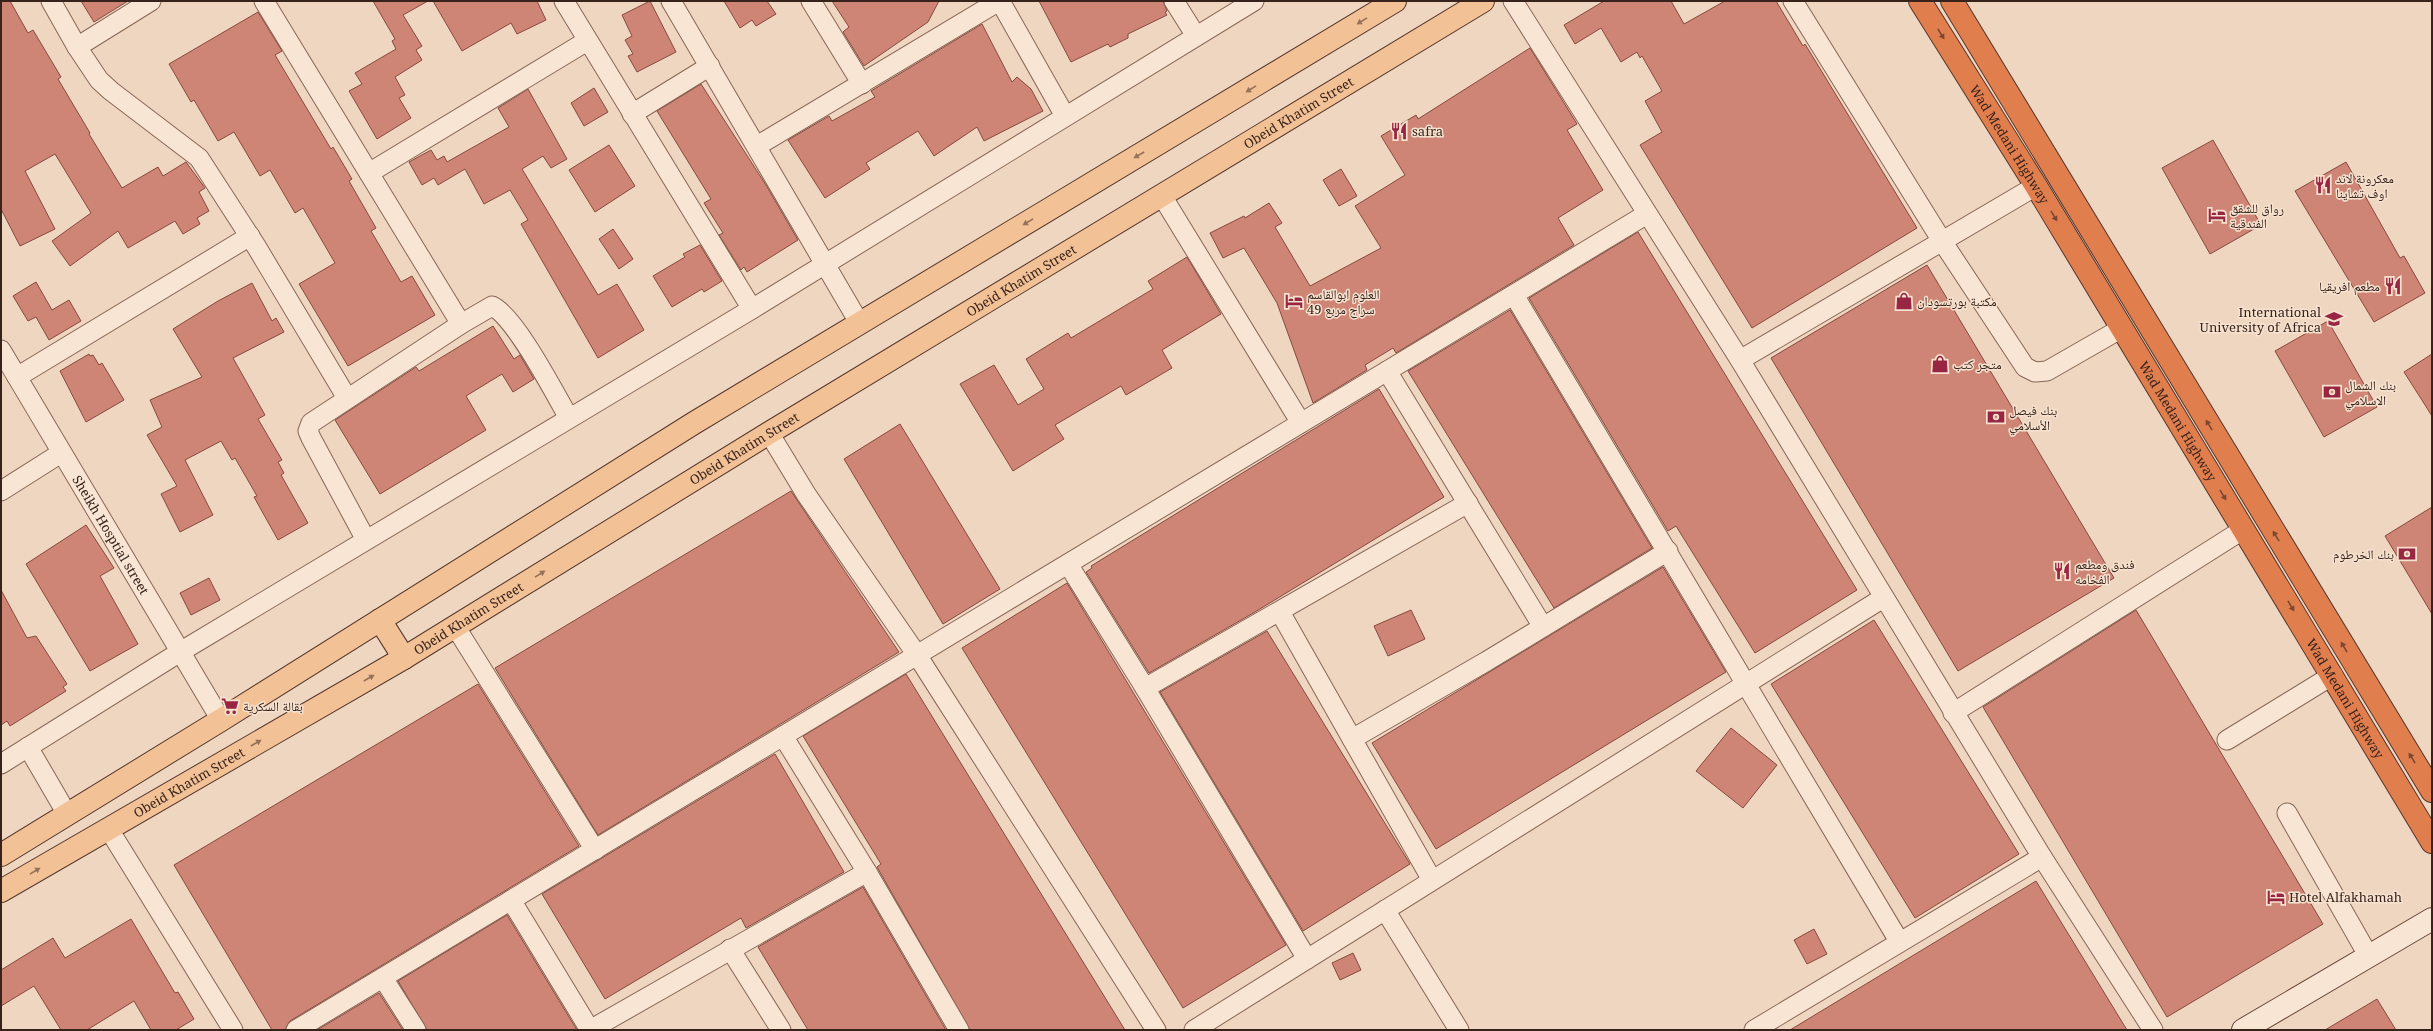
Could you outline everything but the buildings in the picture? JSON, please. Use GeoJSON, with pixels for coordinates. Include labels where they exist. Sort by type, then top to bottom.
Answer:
{"type":"FeatureCollection","features":[{"type":"Feature","properties":{"kind":"highway","name":"Wad Medani Highway"},"geometry":{"type":"LineString","coordinates":[[1920,1],[2036,186],[2333,675],[2432,842]]}},
{"type":"Feature","properties":{"kind":"highway","name":"Wad Medani Highway"},"geometry":{"type":"LineString","coordinates":[[1952,1],[2432,791]]}},
{"type":"Feature","properties":{"kind":"main road"},"geometry":{"type":"LineString","coordinates":[[1,855],[221,720],[694,423],[1396,1]]}},
{"type":"Feature","properties":{"kind":"main road","name":"Obeid Khatim Street"},"geometry":{"type":"LineString","coordinates":[[1,891],[404,658],[769,433],[1483,1]]}},
{"type":"Feature","properties":{"kind":"main road"},"geometry":{"type":"LineString","coordinates":[[380,620],[404,658]]}},
{"type":"Feature","properties":{"kind":"street"},"geometry":{"type":"LineString","coordinates":[[51,1],[77,47],[99,80],[110,92],[199,158],[250,236],[347,398]]}},
{"type":"Feature","properties":{"kind":"street"},"geometry":{"type":"LineString","coordinates":[[77,47],[151,1]]}},
{"type":"Feature","properties":{"kind":"street"},"geometry":{"type":"LineString","coordinates":[[264,1],[461,324]]}},
{"type":"Feature","properties":{"kind":"street"},"geometry":{"type":"LineString","coordinates":[[564,1],[587,41],[752,309]]}},
{"type":"Feature","properties":{"kind":"street"},"geometry":{"type":"LineString","coordinates":[[671,1],[860,324]]}},
{"type":"Feature","properties":{"kind":"street"},"geometry":{"type":"LineString","coordinates":[[811,1],[862,84]]}},
{"type":"Feature","properties":{"kind":"street"},"geometry":{"type":"LineString","coordinates":[[757,146],[999,1],[1065,116]]}},
{"type":"Feature","properties":{"kind":"street"},"geometry":{"type":"LineString","coordinates":[[1174,1],[1196,36]]}},
{"type":"Feature","properties":{"kind":"street"},"geometry":{"type":"LineString","coordinates":[[1,764],[180,652],[752,309],[1254,1]]}},
{"type":"Feature","properties":{"kind":"street"},"geometry":{"type":"LineString","coordinates":[[1513,1],[1740,360],[1953,713],[2042,857],[2153,1030]]}},
{"type":"Feature","properties":{"kind":"street"},"geometry":{"type":"LineString","coordinates":[[1793,1],[1942,242],[2025,367],[2035,372],[2047,371],[2122,328]]}},
{"type":"Feature","properties":{"kind":"street"},"geometry":{"type":"LineString","coordinates":[[369,173],[587,41]]}},
{"type":"Feature","properties":{"kind":"street"},"geometry":{"type":"LineString","coordinates":[[632,114],[710,66]]}},
{"type":"Feature","properties":{"kind":"street"},"geometry":{"type":"LineString","coordinates":[[1740,360],[2036,186]]}},
{"type":"Feature","properties":{"kind":"street"},"geometry":{"type":"LineString","coordinates":[[1162,196],[1301,423]]}},
{"type":"Feature","properties":{"kind":"street"},"geometry":{"type":"LineString","coordinates":[[296,1030],[1647,214]]}},
{"type":"Feature","properties":{"kind":"street"},"geometry":{"type":"LineString","coordinates":[[17,377],[250,236]]}},
{"type":"Feature","properties":{"kind":"street"},"geometry":{"type":"LineString","coordinates":[[1514,295],[1668,551],[1899,942]]}},
{"type":"Feature","properties":{"kind":"street"},"geometry":{"type":"LineString","coordinates":[[366,540],[308,431],[311,423],[461,324],[492,306],[500,309],[516,330],[570,418]]}},
{"type":"Feature","properties":{"kind":"street","name":"Sheikh Hosptial street"},"geometry":{"type":"LineString","coordinates":[[1,350],[60,453],[221,720]]}},
{"type":"Feature","properties":{"kind":"street"},"geometry":{"type":"LineString","coordinates":[[1387,371],[1543,627]]}},
{"type":"Feature","properties":{"kind":"street"},"geometry":{"type":"LineString","coordinates":[[769,433],[806,494],[917,655],[1156,1030]]}},
{"type":"Feature","properties":{"kind":"street"},"geometry":{"type":"LineString","coordinates":[[1,491],[60,453]]}},
{"type":"Feature","properties":{"kind":"street"},"geometry":{"type":"LineString","coordinates":[[1145,688],[1468,503]]}},
{"type":"Feature","properties":{"kind":"street"},"geometry":{"type":"LineString","coordinates":[[1953,713],[2244,529]]}},
{"type":"Feature","properties":{"kind":"street"},"geometry":{"type":"LineString","coordinates":[[1352,739],[1543,627],[1668,551]]}},
{"type":"Feature","properties":{"kind":"street"},"geometry":{"type":"LineString","coordinates":[[1068,564],[1145,688],[1307,959]]}},
{"type":"Feature","properties":{"kind":"street"},"geometry":{"type":"LineString","coordinates":[[1194,1030],[1883,598]]}},
{"type":"Feature","properties":{"kind":"street"},"geometry":{"type":"LineString","coordinates":[[1280,612],[1432,880]]}},
{"type":"Feature","properties":{"kind":"street"},"geometry":{"type":"LineString","coordinates":[[455,626],[595,850]]}},
{"type":"Feature","properties":{"kind":"street"},"geometry":{"type":"LineString","coordinates":[[2226,740],[2333,675]]}},
{"type":"Feature","properties":{"kind":"street"},"geometry":{"type":"LineString","coordinates":[[783,736],[867,872],[959,1030]]}},
{"type":"Feature","properties":{"kind":"street"},"geometry":{"type":"LineString","coordinates":[[28,747],[67,814]]}},
{"type":"Feature","properties":{"kind":"street"},"geometry":{"type":"LineString","coordinates":[[2286,813],[2368,955]]}},
{"type":"Feature","properties":{"kind":"street"},"geometry":{"type":"LineString","coordinates":[[108,828],[233,1030]]}},
{"type":"Feature","properties":{"kind":"street"},"geometry":{"type":"LineString","coordinates":[[1754,1030],[2042,857]]}},
{"type":"Feature","properties":{"kind":"street"},"geometry":{"type":"LineString","coordinates":[[511,900],[590,1030],[867,872]]}},
{"type":"Feature","properties":{"kind":"street"},"geometry":{"type":"LineString","coordinates":[[1385,910],[1459,1030]]}},
{"type":"Feature","properties":{"kind":"street"},"geometry":{"type":"LineString","coordinates":[[2244,1030],[2368,955],[2432,919]]}},
{"type":"Feature","properties":{"kind":"street"},"geometry":{"type":"LineString","coordinates":[[730,949],[780,1030]]}},
{"type":"Feature","properties":{"kind":"street"},"geometry":{"type":"LineString","coordinates":[[383,978],[416,1030]]}},
{"type":"Feature","properties":{"kind":"place","name":"safra"},"geometry":{"type":"Point","coordinates":[1399,131]}},
{"type":"Feature","properties":{"kind":"place","name":"معكرونة لاند اوف تشاينا"},"geometry":{"type":"Point","coordinates":[2323,185]}},
{"type":"Feature","properties":{"kind":"place","name":"رواق للشقق الفندقية"},"geometry":{"type":"Point","coordinates":[2217,215]}},
{"type":"Feature","properties":{"kind":"place","name":"مطعم افريقيا"},"geometry":{"type":"Point","coordinates":[2393,286]}},
{"type":"Feature","properties":{"kind":"place","name":"العلوم ابوالقاسم سراج مربع 49"},"geometry":{"type":"Point","coordinates":[1294,301]}},
{"type":"Feature","properties":{"kind":"place","name":"مكتبة بورتسودان"},"geometry":{"type":"Point","coordinates":[1904,301]}},
{"type":"Feature","properties":{"kind":"place","name":"International University of Africa"},"geometry":{"type":"Point","coordinates":[2334,319]}},
{"type":"Feature","properties":{"kind":"place","name":"متجر كتب"},"geometry":{"type":"Point","coordinates":[1940,364]}},
{"type":"Feature","properties":{"kind":"place","name":"بنك الشمال الاسلامي"},"geometry":{"type":"Point","coordinates":[2332,392]}},
{"type":"Feature","properties":{"kind":"place","name":"بنك فيصل الأسلامي"},"geometry":{"type":"Point","coordinates":[1996,417]}},
{"type":"Feature","properties":{"kind":"place","name":"بنك الخرطوم"},"geometry":{"type":"Point","coordinates":[2407,554]}},
{"type":"Feature","properties":{"kind":"place","name":"فندق ومطعم الفخامه"},"geometry":{"type":"Point","coordinates":[2062,571]}},
{"type":"Feature","properties":{"kind":"place","name":"بقالة السكرية"},"geometry":{"type":"Point","coordinates":[230,706]}},
{"type":"Feature","properties":{"kind":"place","name":"Hotel Alfakhamah"},"geometry":{"type":"Point","coordinates":[2276,897]}}]}
